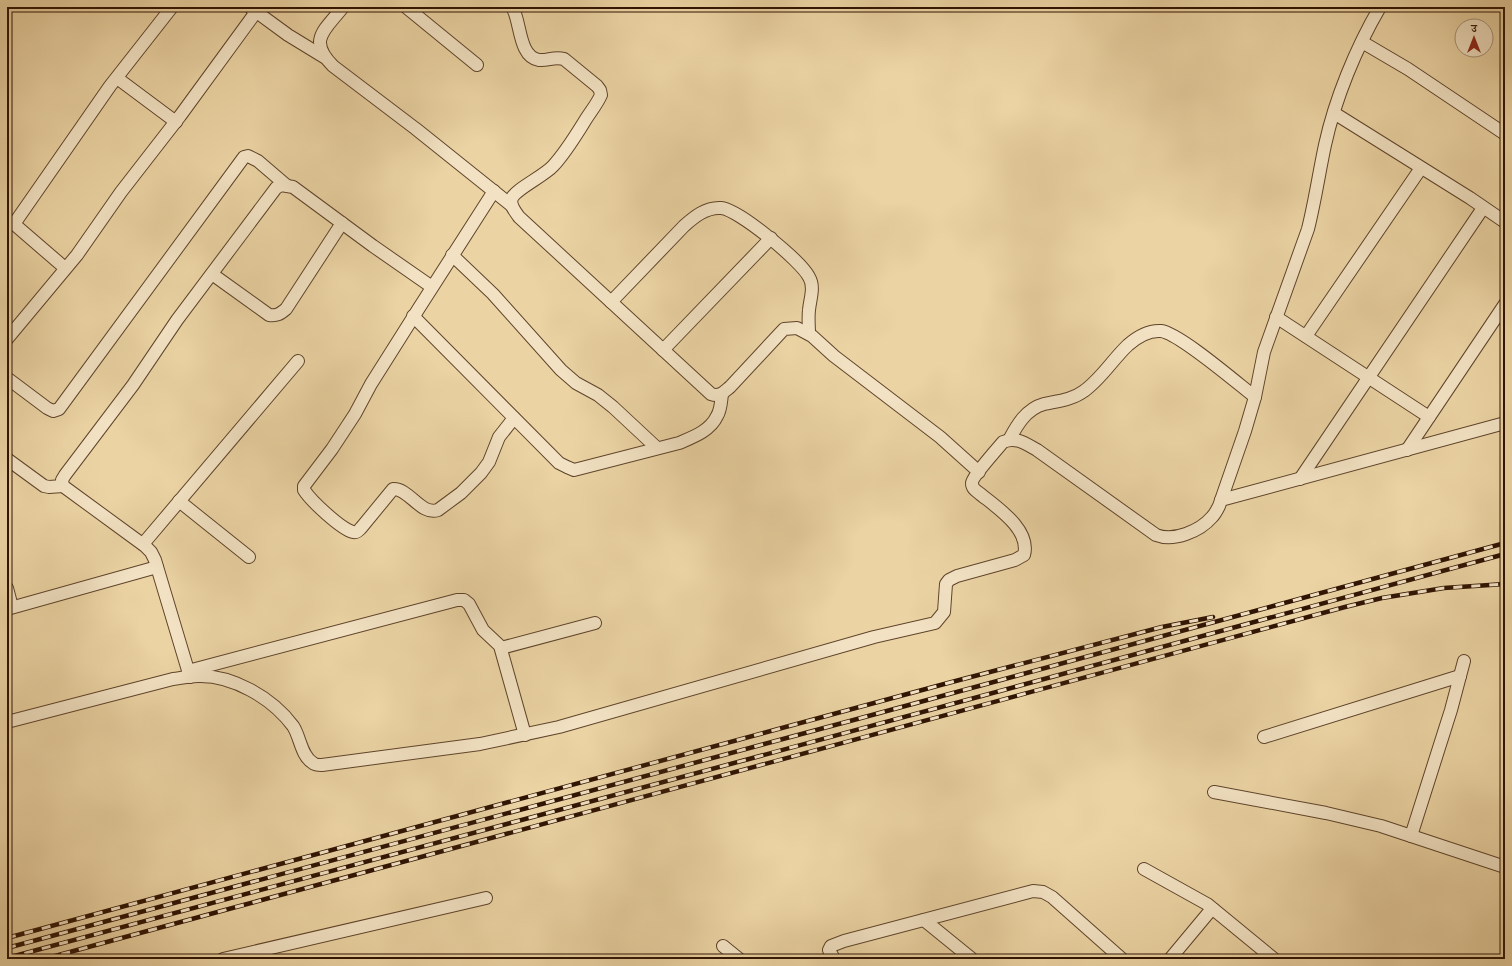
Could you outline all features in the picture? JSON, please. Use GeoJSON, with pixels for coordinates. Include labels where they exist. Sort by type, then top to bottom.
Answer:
{"type":"FeatureCollection","features":[{"type":"Feature","properties":{"kind":"street"},"geometry":{"type":"LineString","coordinates":[[65,268],[11,224],[117,78],[172,7]]}},
{"type":"Feature","properties":{"kind":"street"},"geometry":{"type":"LineString","coordinates":[[324,57],[319,41],[321,34],[343,7]]}},
{"type":"Feature","properties":{"kind":"street"},"geometry":{"type":"LineString","coordinates":[[406,7],[477,65]]}},
{"type":"Feature","properties":{"kind":"street"},"geometry":{"type":"LineString","coordinates":[[511,205],[513,196],[519,190],[542,176],[553,166],[571,143],[601,95],[600,90],[596,86],[564,59],[558,57],[538,60],[532,57],[521,40],[517,16],[512,7]]}},
{"type":"Feature","properties":{"kind":"street"},"geometry":{"type":"LineString","coordinates":[[189,674],[225,679],[254,692],[278,709],[294,727],[306,756],[313,763],[322,766],[454,748],[502,740],[559,727],[874,636],[935,623],[944,612],[944,588],[950,580],[957,576],[1015,560],[1024,555],[1025,551],[1020,531],[1014,522],[974,488],[972,480],[1003,442],[1009,440],[1022,441],[1037,450],[1147,529],[1161,537],[1178,536],[1196,529],[1206,523],[1213,516],[1221,500],[1255,397],[1264,352],[1308,229],[1325,144],[1334,113],[1345,81],[1362,42],[1380,7]]}},
{"type":"Feature","properties":{"kind":"street"},"geometry":{"type":"LineString","coordinates":[[7,339],[77,255],[121,192],[176,122],[253,9],[288,35],[324,57],[333,66],[416,129],[511,205],[519,217],[711,394],[716,396],[722,394],[730,387],[784,329],[797,328],[809,334],[834,356],[940,437],[979,472]]}},
{"type":"Feature","properties":{"kind":"street"},"geometry":{"type":"LineString","coordinates":[[1362,42],[1408,69],[1505,134]]}},
{"type":"Feature","properties":{"kind":"street"},"geometry":{"type":"LineString","coordinates":[[117,78],[176,122]]}},
{"type":"Feature","properties":{"kind":"street"},"geometry":{"type":"LineString","coordinates":[[1334,113],[1505,222]]}},
{"type":"Feature","properties":{"kind":"street"},"geometry":{"type":"LineString","coordinates":[[7,378],[47,408],[53,411],[59,409],[244,157],[248,156],[258,161],[286,185]]}},
{"type":"Feature","properties":{"kind":"street"},"geometry":{"type":"LineString","coordinates":[[1306,336],[1422,168]]}},
{"type":"Feature","properties":{"kind":"street"},"geometry":{"type":"LineString","coordinates":[[63,486],[62,480],[65,475],[133,385],[178,320],[276,188],[281,185],[293,187],[432,287]]}},
{"type":"Feature","properties":{"kind":"street"},"geometry":{"type":"LineString","coordinates":[[494,192],[413,316],[355,414],[332,449],[304,486],[304,490],[334,520],[353,532],[357,532],[361,528],[393,489],[402,491],[427,510],[438,510],[461,493],[481,473],[489,462],[499,437],[514,418]]}},
{"type":"Feature","properties":{"kind":"street"},"geometry":{"type":"LineString","coordinates":[[611,302],[696,215],[707,210],[721,208],[732,211],[771,238],[804,269],[812,283],[812,294],[809,310],[809,334]]}},
{"type":"Feature","properties":{"kind":"street"},"geometry":{"type":"LineString","coordinates":[[1300,479],[1484,208]]}},
{"type":"Feature","properties":{"kind":"street"},"geometry":{"type":"LineString","coordinates":[[212,274],[269,315],[280,315],[286,309],[342,223]]}},
{"type":"Feature","properties":{"kind":"street"},"geometry":{"type":"LineString","coordinates":[[663,350],[771,238]]}},
{"type":"Feature","properties":{"kind":"street"},"geometry":{"type":"LineString","coordinates":[[452,255],[493,294],[561,370],[576,383],[614,406],[657,448]]}},
{"type":"Feature","properties":{"kind":"street"},"geometry":{"type":"LineString","coordinates":[[1407,450],[1505,304]]}},
{"type":"Feature","properties":{"kind":"street"},"geometry":{"type":"LineString","coordinates":[[413,316],[559,463],[574,470],[693,438],[711,425],[718,416],[722,394]]}},
{"type":"Feature","properties":{"kind":"street"},"geometry":{"type":"LineString","coordinates":[[1276,317],[1429,417]]}},
{"type":"Feature","properties":{"kind":"street"},"geometry":{"type":"LineString","coordinates":[[1009,440],[1021,419],[1033,409],[1043,404],[1070,398],[1083,392],[1092,385],[1128,346],[1142,335],[1151,332],[1161,331],[1178,338],[1255,397]]}},
{"type":"Feature","properties":{"kind":"street"},"geometry":{"type":"LineString","coordinates":[[143,544],[298,361]]}},
{"type":"Feature","properties":{"kind":"street"},"geometry":{"type":"LineString","coordinates":[[1221,500],[1505,423]]}},
{"type":"Feature","properties":{"kind":"street"},"geometry":{"type":"LineString","coordinates":[[7,459],[44,486],[63,486],[143,544],[151,552],[157,567],[189,674]]}},
{"type":"Feature","properties":{"kind":"street"},"geometry":{"type":"LineString","coordinates":[[179,501],[249,557]]}},
{"type":"Feature","properties":{"kind":"street"},"geometry":{"type":"LineString","coordinates":[[7,588],[9,608],[157,567]]}},
{"type":"Feature","properties":{"kind":"street"},"geometry":{"type":"LineString","coordinates":[[7,722],[173,679],[457,600],[464,600],[469,604],[483,630],[496,641],[501,648],[525,734]]}},
{"type":"Feature","properties":{"kind":"street"},"geometry":{"type":"LineString","coordinates":[[501,648],[595,623]]}},
{"type":"Feature","properties":{"kind":"street"},"geometry":{"type":"LineString","coordinates":[[1410,836],[1451,710],[1464,661]]}},
{"type":"Feature","properties":{"kind":"street"},"geometry":{"type":"LineString","coordinates":[[1264,737],[1460,676]]}},
{"type":"Feature","properties":{"kind":"street"},"geometry":{"type":"LineString","coordinates":[[1214,792],[1326,813],[1381,826],[1505,866]]}},
{"type":"Feature","properties":{"kind":"street"},"geometry":{"type":"LineString","coordinates":[[1144,869],[1207,904],[1274,959]]}},
{"type":"Feature","properties":{"kind":"street"},"geometry":{"type":"LineString","coordinates":[[834,959],[829,950],[831,946],[844,941],[1033,891],[1043,892],[1052,897],[1122,959]]}},
{"type":"Feature","properties":{"kind":"street"},"geometry":{"type":"LineString","coordinates":[[223,959],[486,898]]}},
{"type":"Feature","properties":{"kind":"street"},"geometry":{"type":"LineString","coordinates":[[1170,959],[1213,909]]}},
{"type":"Feature","properties":{"kind":"street"},"geometry":{"type":"LineString","coordinates":[[924,920],[972,959]]}},
{"type":"Feature","properties":{"kind":"street"},"geometry":{"type":"LineString","coordinates":[[723,946],[739,959]]}},
{"type":"Feature","properties":{"kind":"railway"},"geometry":{"type":"LineString","coordinates":[[7,948],[1505,543]]}},
{"type":"Feature","properties":{"kind":"railway"},"geometry":{"type":"LineString","coordinates":[[7,958],[1505,554]]}},
{"type":"Feature","properties":{"kind":"railway"},"geometry":{"type":"LineString","coordinates":[[44,959],[1345,607],[1382,598],[1444,588],[1505,584]]}},
{"type":"Feature","properties":{"kind":"railway"},"geometry":{"type":"LineString","coordinates":[[7,938],[948,683],[1162,627],[1213,617]]}}]}
